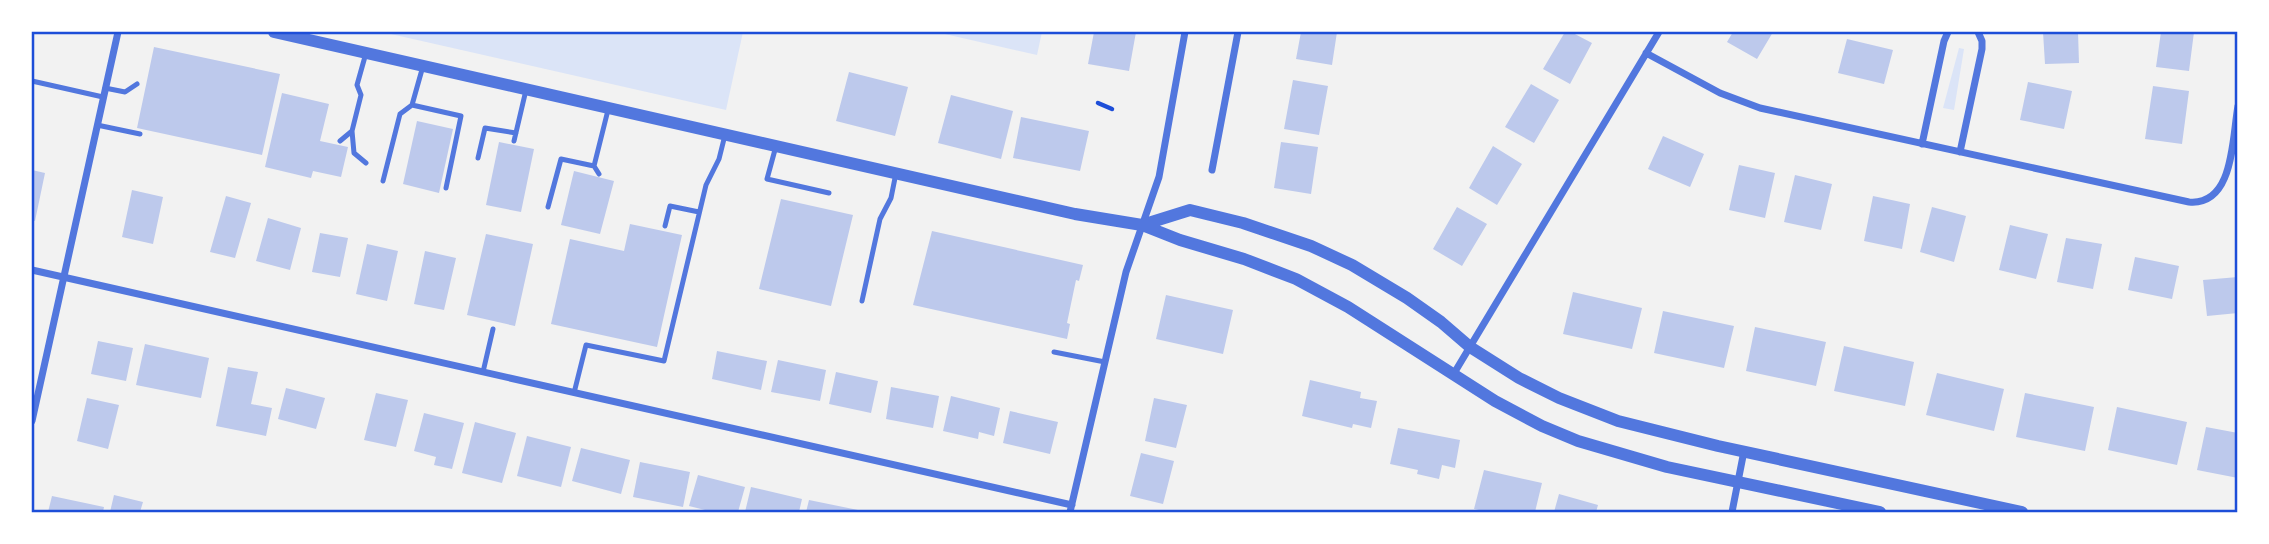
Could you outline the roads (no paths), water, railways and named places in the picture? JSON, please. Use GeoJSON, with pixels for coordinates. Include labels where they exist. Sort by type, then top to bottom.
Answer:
{"type":"FeatureCollection","features":[{"type":"Feature","properties":{"kind":"street"},"geometry":{"type":"LineString","coordinates":[[32,421],[118,32]]}},
{"type":"Feature","properties":{"kind":"street"},"geometry":{"type":"LineString","coordinates":[[274,32],[1075,214],[1142,225],[1180,240],[1244,259],[1311,286],[1509,409],[1578,441],[1642,461],[1880,513]]}},
{"type":"Feature","properties":{"kind":"street"},"geometry":{"type":"LineString","coordinates":[[32,270],[1071,509],[1126,272],[1159,177],[1185,32]]}},
{"type":"Feature","properties":{"kind":"street"},"geometry":{"type":"LineString","coordinates":[[1212,170],[1238,32]]}},
{"type":"Feature","properties":{"kind":"street"},"geometry":{"type":"LineString","coordinates":[[1453,375],[1659,32]]}},
{"type":"Feature","properties":{"kind":"street"},"geometry":{"type":"LineString","coordinates":[[1922,145],[1948,32]]}},
{"type":"Feature","properties":{"kind":"street"},"geometry":{"type":"LineString","coordinates":[[1960,152],[1982,49],[1978,32]]}},
{"type":"Feature","properties":{"kind":"street"},"geometry":{"type":"LineString","coordinates":[[1646,53],[1738,102],[2186,202],[2201,202],[2212,198],[2223,184],[2238,106]]}},
{"type":"Feature","properties":{"kind":"street"},"geometry":{"type":"LineString","coordinates":[[1142,225],[1190,210],[1294,239],[1331,254],[1376,279],[1441,322],[1470,347],[1519,378],[1578,406],[1637,426],[2022,513]]}},
{"type":"Feature","properties":{"kind":"street"},"geometry":{"type":"LineString","coordinates":[[1732,513],[1744,452]]}},
{"type":"Feature","properties":{"kind":"lane"},"geometry":{"type":"LineString","coordinates":[[366,53],[357,85],[361,95],[352,131],[354,153],[366,163]]}},
{"type":"Feature","properties":{"kind":"lane"},"geometry":{"type":"LineString","coordinates":[[383,181],[400,114],[412,105],[422,66]]}},
{"type":"Feature","properties":{"kind":"lane"},"geometry":{"type":"LineString","coordinates":[[32,81],[103,97]]}},
{"type":"Feature","properties":{"kind":"lane"},"geometry":{"type":"LineString","coordinates":[[105,88],[125,92],[136,84]]}},
{"type":"Feature","properties":{"kind":"lane"},"geometry":{"type":"LineString","coordinates":[[514,141],[526,89]]}},
{"type":"Feature","properties":{"kind":"lane"},"geometry":{"type":"LineString","coordinates":[[412,105],[461,116],[446,188]]}},
{"type":"Feature","properties":{"kind":"lane"},"geometry":{"type":"LineString","coordinates":[[598,174],[594,166],[608,108]]}},
{"type":"Feature","properties":{"kind":"lane"},"geometry":{"type":"LineString","coordinates":[[97,125],[140,134]]}},
{"type":"Feature","properties":{"kind":"lane"},"geometry":{"type":"LineString","coordinates":[[478,158],[485,128],[516,133]]}},
{"type":"Feature","properties":{"kind":"lane"},"geometry":{"type":"LineString","coordinates":[[340,141],[352,131]]}},
{"type":"Feature","properties":{"kind":"lane"},"geometry":{"type":"LineString","coordinates":[[574,393],[586,345],[664,360],[706,186],[719,159],[725,135]]}},
{"type":"Feature","properties":{"kind":"lane"},"geometry":{"type":"LineString","coordinates":[[760,185],[767,179],[776,146]]}},
{"type":"Feature","properties":{"kind":"lane"},"geometry":{"type":"LineString","coordinates":[[548,207],[561,159],[594,166]]}},
{"type":"Feature","properties":{"kind":"lane"},"geometry":{"type":"LineString","coordinates":[[862,301],[880,219],[891,198],[896,173]]}},
{"type":"Feature","properties":{"kind":"lane"},"geometry":{"type":"LineString","coordinates":[[767,179],[829,193]]}},
{"type":"Feature","properties":{"kind":"lane"},"geometry":{"type":"LineString","coordinates":[[665,226],[670,206],[699,212]]}},
{"type":"Feature","properties":{"kind":"lane"},"geometry":{"type":"LineString","coordinates":[[483,372],[494,328]]}},
{"type":"Feature","properties":{"kind":"lane"},"geometry":{"type":"LineString","coordinates":[[1054,352],[1105,362]]}}]}
